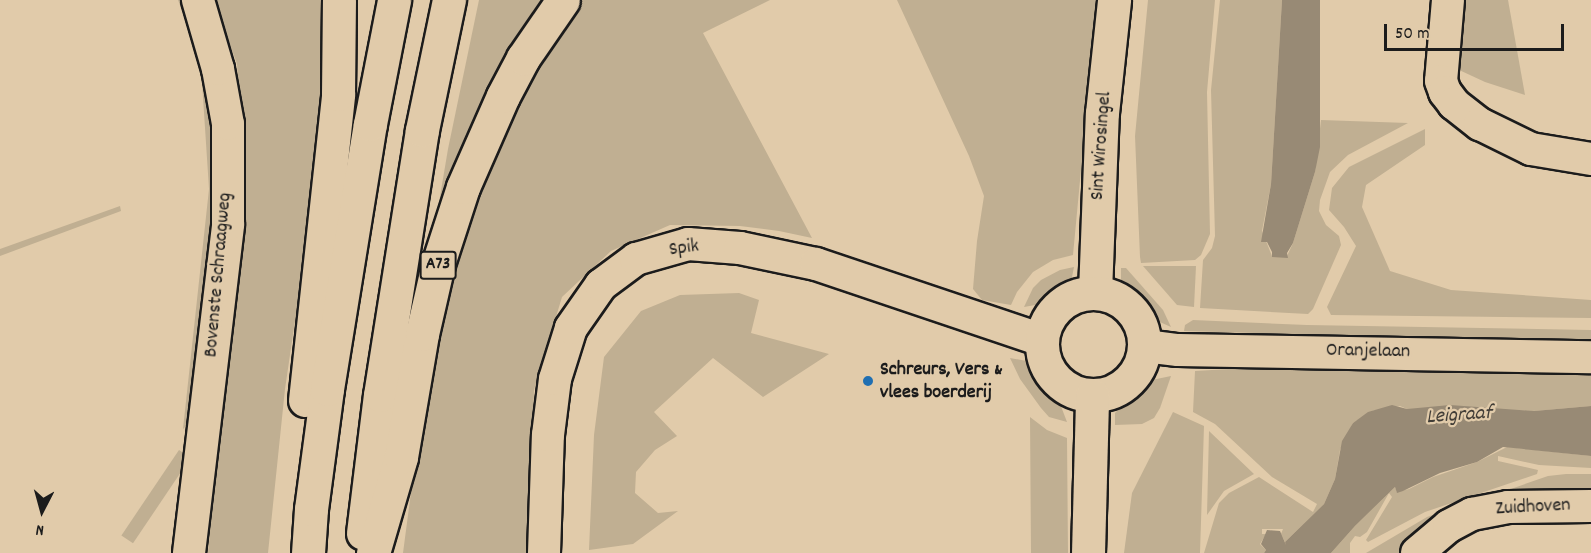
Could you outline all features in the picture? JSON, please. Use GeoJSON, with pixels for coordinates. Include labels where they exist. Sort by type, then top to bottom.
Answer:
{"type":"FeatureCollection","features":[{"type":"Feature","properties":{"kind":"main road"},"geometry":{"type":"LineString","coordinates":[[311,509],[303,464],[302,432],[338,94],[339,0]]}},
{"type":"Feature","properties":{"kind":"main road"},"geometry":{"type":"LineString","coordinates":[[308,553],[311,509],[327,389],[370,124],[394,0]]}},
{"type":"Feature","properties":{"kind":"main road","name":"A73"},"geometry":{"type":"LineString","coordinates":[[362,553],[380,395],[422,130],[449,0]]}},
{"type":"Feature","properties":{"kind":"main road","name":"A73"},"geometry":{"type":"LineString","coordinates":[[373,553],[401,457],[422,334],[438,264],[463,187],[513,77],[563,0]]}},
{"type":"Feature","properties":{"kind":"main road","name":"Sint Wirosingel"},"geometry":{"type":"LineString","coordinates":[[1095,292],[1102,112],[1114,0]]}},
{"type":"Feature","properties":{"kind":"main road"},"geometry":{"type":"LineString","coordinates":[[1095,292],[1115,296],[1131,308],[1142,326],[1145,346],[1142,362],[1128,381],[1108,393],[1092,395],[1069,389],[1059,382],[1046,363],[1042,340],[1046,324],[1053,311],[1065,300],[1079,294],[1095,292]]}},
{"type":"Feature","properties":{"kind":"main road"},"geometry":{"type":"LineString","coordinates":[[1088,553],[1092,395]]}},
{"type":"Feature","properties":{"kind":"street","name":"Bovenste Schraagweg"},"geometry":{"type":"LineString","coordinates":[[189,553],[228,224],[228,124],[218,69],[198,0]]}},
{"type":"Feature","properties":{"kind":"street"},"geometry":{"type":"LineString","coordinates":[[1448,0],[1441,81],[1444,92],[1454,104],[1480,124],[1531,149],[1591,159]]}},
{"type":"Feature","properties":{"kind":"street","name":"Spik"},"geometry":{"type":"LineString","coordinates":[[544,553],[548,435],[555,379],[571,328],[601,285],[636,259],[688,244],[740,248],[816,264],[1042,340]]}},
{"type":"Feature","properties":{"kind":"street","name":"Oranjelaan"},"geometry":{"type":"LineString","coordinates":[[1145,346],[1178,350],[1591,357]]}},
{"type":"Feature","properties":{"kind":"street","name":"Zuidhoven"},"geometry":{"type":"LineString","coordinates":[[1417,553],[1449,526],[1472,514],[1508,507],[1591,506]]}},
{"type":"Feature","properties":{"kind":"shaded area"},"geometry":{"type":"Polygon","coordinates":[[[178,0],[187,0],[200,35],[218,155],[196,416],[183,429],[209,189],[202,82],[191,34],[178,0]]]}},
{"type":"Feature","properties":{"kind":"shaded area"},"geometry":{"type":"Polygon","coordinates":[[[214,0],[327,0],[325,117],[285,389],[268,553],[208,553],[244,171],[237,64],[214,0]]]}},
{"type":"Feature","properties":{"kind":"shaded area"},"geometry":{"type":"Polygon","coordinates":[[[479,0],[549,0],[431,250],[448,149],[479,0]]]}},
{"type":"Feature","properties":{"kind":"shaded area"},"geometry":{"type":"Polygon","coordinates":[[[578,0],[770,0],[703,33],[812,238],[740,226],[670,225],[611,251],[562,297],[534,390],[530,553],[403,553],[428,363],[483,163],[528,74],[578,0]]]}},
{"type":"Feature","properties":{"kind":"shaded area"},"geometry":{"type":"Polygon","coordinates":[[[897,0],[1097,0],[1073,255],[1053,260],[1033,272],[1017,292],[1011,305],[982,300],[973,289],[984,196],[969,156],[897,0]]]}},
{"type":"Feature","properties":{"kind":"shaded area"},"geometry":{"type":"Polygon","coordinates":[[[1148,0],[1215,0],[1207,92],[1210,234],[1201,255],[1195,260],[1141,263],[1135,136],[1148,0]]]}},
{"type":"Feature","properties":{"kind":"shaded area"},"geometry":{"type":"Polygon","coordinates":[[[1220,0],[1282,0],[1271,184],[1262,231],[1272,256],[1287,256],[1293,243],[1315,172],[1321,120],[1408,123],[1348,155],[1330,172],[1320,200],[1319,211],[1326,225],[1339,236],[1341,245],[1313,309],[1308,314],[1200,308],[1203,260],[1212,248],[1215,236],[1211,90],[1220,0]]]}},
{"type":"Feature","properties":{"kind":"shaded area"},"geometry":{"type":"Polygon","coordinates":[[[1454,0],[1508,0],[1525,95],[1485,82],[1457,69],[1454,0]]]}},
{"type":"Feature","properties":{"kind":"shaded area"},"geometry":{"type":"Polygon","coordinates":[[[1425,129],[1425,145],[1366,185],[1362,207],[1390,271],[1451,290],[1591,300],[1591,318],[1331,315],[1327,307],[1356,246],[1344,227],[1329,210],[1332,188],[1349,167],[1425,129]]]}},
{"type":"Feature","properties":{"kind":"shaded area"},"geometry":{"type":"Polygon","coordinates":[[[120,206],[121,211],[0,256],[0,249],[120,206]]]}},
{"type":"Feature","properties":{"kind":"shaded area"},"geometry":{"type":"Polygon","coordinates":[[[1143,266],[1196,266],[1194,307],[1177,305],[1143,266]]]}},
{"type":"Feature","properties":{"kind":"shaded area"},"geometry":{"type":"Polygon","coordinates":[[[1074,267],[1072,277],[1062,291],[1046,303],[1024,307],[1033,288],[1041,280],[1060,270],[1074,267]]]}},
{"type":"Feature","properties":{"kind":"shaded area"},"geometry":{"type":"Polygon","coordinates":[[[1121,268],[1126,268],[1163,310],[1171,327],[1151,318],[1128,291],[1121,280],[1121,268]]]}},
{"type":"Feature","properties":{"kind":"shaded area"},"geometry":{"type":"Polygon","coordinates":[[[739,293],[759,300],[751,333],[829,354],[763,397],[713,358],[654,412],[677,436],[655,450],[636,472],[635,493],[658,513],[678,511],[633,544],[589,550],[594,435],[604,357],[641,311],[680,295],[739,293]]]}},
{"type":"Feature","properties":{"kind":"shaded area"},"geometry":{"type":"Polygon","coordinates":[[[1193,320],[1307,325],[1591,330],[1591,342],[1184,331],[1185,325],[1193,320]]]}},
{"type":"Feature","properties":{"kind":"shaded area"},"geometry":{"type":"Polygon","coordinates":[[[1010,358],[1032,362],[1044,384],[1059,401],[1067,422],[1049,417],[1020,379],[1010,358]]]}},
{"type":"Feature","properties":{"kind":"shaded area"},"geometry":{"type":"Polygon","coordinates":[[[1315,364],[1591,370],[1591,406],[1534,411],[1407,409],[1400,406],[1372,411],[1353,423],[1340,450],[1335,479],[1324,504],[1285,542],[1281,534],[1283,529],[1262,529],[1262,534],[1266,534],[1260,544],[1266,550],[1264,553],[1204,553],[1219,503],[1229,493],[1259,477],[1313,512],[1317,504],[1272,477],[1215,424],[1193,412],[1195,371],[1315,364]]]}},
{"type":"Feature","properties":{"kind":"shaded area"},"geometry":{"type":"Polygon","coordinates":[[[1171,376],[1160,408],[1154,418],[1142,424],[1115,425],[1115,413],[1142,385],[1147,381],[1171,376]]]}},
{"type":"Feature","properties":{"kind":"shaded area"},"geometry":{"type":"Polygon","coordinates":[[[1173,412],[1204,426],[1200,553],[1124,553],[1132,493],[1173,412]]]}},
{"type":"Feature","properties":{"kind":"shaded area"},"geometry":{"type":"Polygon","coordinates":[[[1030,417],[1047,430],[1067,438],[1068,553],[1031,553],[1030,417]]]}},
{"type":"Feature","properties":{"kind":"shaded area"},"geometry":{"type":"Polygon","coordinates":[[[1209,431],[1254,474],[1224,491],[1207,515],[1209,431]]]}},
{"type":"Feature","properties":{"kind":"shaded area"},"geometry":{"type":"Polygon","coordinates":[[[1507,447],[1591,456],[1591,468],[1539,465],[1498,456],[1498,461],[1538,470],[1537,474],[1425,512],[1368,542],[1366,540],[1392,497],[1389,493],[1367,532],[1360,537],[1355,536],[1350,543],[1350,553],[1331,553],[1355,526],[1395,487],[1397,492],[1409,489],[1433,477],[1477,462],[1507,447]]]}},
{"type":"Feature","properties":{"kind":"shaded area"},"geometry":{"type":"Polygon","coordinates":[[[179,450],[191,458],[133,543],[121,535],[179,450]]]}},
{"type":"Feature","properties":{"kind":"shaded area"},"geometry":{"type":"Polygon","coordinates":[[[1591,474],[1591,497],[1499,496],[1505,491],[1548,476],[1591,474]]]}},
{"type":"Feature","properties":{"kind":"shaded area"},"geometry":{"type":"Polygon","coordinates":[[[1448,509],[1401,553],[1366,553],[1427,517],[1448,509]]]}},
{"type":"Feature","properties":{"kind":"water"},"geometry":{"type":"Polygon","coordinates":[[[1282,0],[1320,0],[1320,147],[1315,172],[1293,243],[1287,253],[1288,258],[1272,257],[1267,242],[1261,242],[1271,184],[1282,0]]]}},
{"type":"Feature","properties":{"kind":"water","name":"Leigraaf"},"geometry":{"type":"Polygon","coordinates":[[[1392,405],[1407,409],[1450,405],[1534,411],[1591,406],[1591,456],[1503,447],[1477,462],[1440,473],[1403,491],[1397,493],[1395,487],[1331,553],[1264,553],[1266,550],[1261,544],[1267,530],[1280,531],[1286,545],[1285,542],[1324,504],[1335,479],[1342,441],[1353,423],[1368,412],[1392,405]]]}},
{"type":"Feature","properties":{"kind":"place","name":"Schreurs, Vers & vlees boerderij"},"geometry":{"type":"Point","coordinates":[868,381]}}]}
